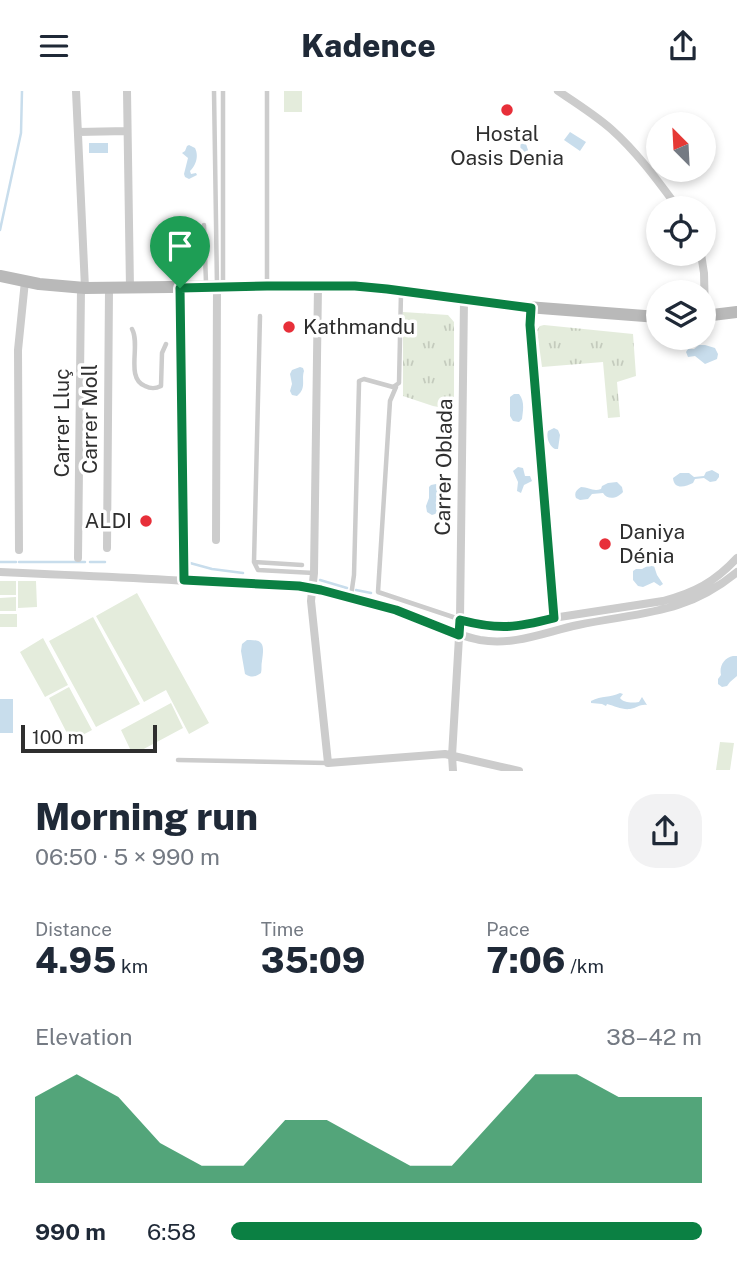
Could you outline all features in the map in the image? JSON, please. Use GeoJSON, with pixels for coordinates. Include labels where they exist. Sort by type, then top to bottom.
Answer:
{"type":"FeatureCollection","features":[{"type":"Feature","properties":{"kind":"main road"},"geometry":{"type":"LineString","coordinates":[[0,276],[52,286],[109,289],[355,286],[531,308],[646,316]]}},
{"type":"Feature","properties":{"kind":"main road"},"geometry":{"type":"LineString","coordinates":[[716,315],[737,312]]}},
{"type":"Feature","properties":{"kind":"street","name":"Carrer Lluç"},"geometry":{"type":"LineString","coordinates":[[76,91],[83,288],[78,558]]}},
{"type":"Feature","properties":{"kind":"street"},"geometry":{"type":"LineString","coordinates":[[127,91],[130,289]]}},
{"type":"Feature","properties":{"kind":"street"},"geometry":{"type":"LineString","coordinates":[[558,91],[598,119],[623,141],[669,196]]}},
{"type":"Feature","properties":{"kind":"street"},"geometry":{"type":"LineString","coordinates":[[78,132],[127,131]]}},
{"type":"Feature","properties":{"kind":"street"},"geometry":{"type":"LineString","coordinates":[[19,550],[18,350],[25,281]]}},
{"type":"Feature","properties":{"kind":"street"},"geometry":{"type":"LineString","coordinates":[[318,286],[314,573],[311,601],[328,763],[445,754],[519,771]]}},
{"type":"Feature","properties":{"kind":"street"},"geometry":{"type":"LineString","coordinates":[[215,287],[216,540]]}},
{"type":"Feature","properties":{"kind":"street"},"geometry":{"type":"LineString","coordinates":[[180,288],[184,580]]}},
{"type":"Feature","properties":{"kind":"street","name":"Carrer Moll"},"geometry":{"type":"LineString","coordinates":[[107,548],[109,289]]}},
{"type":"Feature","properties":{"kind":"street","name":"Carrer Oblada"},"geometry":{"type":"LineString","coordinates":[[453,771],[460,620],[464,299]]}},
{"type":"Feature","properties":{"kind":"street"},"geometry":{"type":"LineString","coordinates":[[531,308],[530,325],[554,618]]}},
{"type":"Feature","properties":{"kind":"street"},"geometry":{"type":"LineString","coordinates":[[460,620],[505,628],[680,597],[720,576],[737,558]]}},
{"type":"Feature","properties":{"kind":"street"},"geometry":{"type":"LineString","coordinates":[[0,572],[299,586],[396,610],[459,635],[489,641],[515,641],[579,625],[654,612],[700,597],[724,584],[737,572]]}},
{"type":"Feature","properties":{"kind":"lane"},"geometry":{"type":"LineString","coordinates":[[214,91],[215,287]]}},
{"type":"Feature","properties":{"kind":"lane"},"geometry":{"type":"LineString","coordinates":[[215,287],[223,91]]}},
{"type":"Feature","properties":{"kind":"lane"},"geometry":{"type":"LineString","coordinates":[[267,91],[267,286]]}},
{"type":"Feature","properties":{"kind":"lane"},"geometry":{"type":"LineString","coordinates":[[204,225],[215,287]]}},
{"type":"Feature","properties":{"kind":"lane"},"geometry":{"type":"LineString","coordinates":[[401,291],[399,383],[390,401],[378,591],[460,620]]}},
{"type":"Feature","properties":{"kind":"lane"},"geometry":{"type":"LineString","coordinates":[[260,316],[254,562],[258,570],[314,573]]}},
{"type":"Feature","properties":{"kind":"lane"},"geometry":{"type":"LineString","coordinates":[[132,329],[136,335],[135,373],[137,379],[146,387],[154,389],[161,386],[162,352],[166,344]]}},
{"type":"Feature","properties":{"kind":"lane"},"geometry":{"type":"LineString","coordinates":[[351,597],[354,575],[359,381],[364,379],[397,386]]}},
{"type":"Feature","properties":{"kind":"lane"},"geometry":{"type":"LineString","coordinates":[[254,562],[302,565]]}},
{"type":"Feature","properties":{"kind":"lane"},"geometry":{"type":"LineString","coordinates":[[178,760],[328,763]]}},
{"type":"Feature","properties":{"kind":"green space"},"geometry":{"type":"Polygon","coordinates":[[[284,91],[302,91],[302,112],[284,112],[284,91]]]}},
{"type":"Feature","properties":{"kind":"green space"},"geometry":{"type":"Polygon","coordinates":[[[403,312],[448,315],[454,322],[454,410],[403,396],[403,312]]]}},
{"type":"Feature","properties":{"kind":"green space"},"geometry":{"type":"Polygon","coordinates":[[[544,325],[633,334],[636,376],[617,382],[620,417],[608,418],[603,362],[542,367],[537,330],[544,325]]]}},
{"type":"Feature","properties":{"kind":"green space"},"geometry":{"type":"Polygon","coordinates":[[[0,581],[16,581],[16,595],[0,595],[0,581]]]}},
{"type":"Feature","properties":{"kind":"green space"},"geometry":{"type":"Polygon","coordinates":[[[18,581],[36,581],[37,607],[18,608],[18,581]]]}},
{"type":"Feature","properties":{"kind":"green space"},"geometry":{"type":"Polygon","coordinates":[[[137,593],[209,723],[189,734],[166,690],[144,702],[96,616],[137,593]]]}},
{"type":"Feature","properties":{"kind":"green space"},"geometry":{"type":"Polygon","coordinates":[[[16,597],[16,611],[0,611],[0,598],[16,597]]]}},
{"type":"Feature","properties":{"kind":"green space"},"geometry":{"type":"Polygon","coordinates":[[[0,614],[17,614],[17,627],[0,627],[0,614]]]}},
{"type":"Feature","properties":{"kind":"green space"},"geometry":{"type":"Polygon","coordinates":[[[93,617],[140,704],[96,727],[49,641],[93,617]]]}},
{"type":"Feature","properties":{"kind":"green space"},"geometry":{"type":"Polygon","coordinates":[[[43,638],[68,685],[45,697],[20,652],[43,638]]]}},
{"type":"Feature","properties":{"kind":"green space"},"geometry":{"type":"Polygon","coordinates":[[[69,687],[92,730],[71,741],[49,698],[69,687]]]}},
{"type":"Feature","properties":{"kind":"green space"},"geometry":{"type":"Polygon","coordinates":[[[171,703],[183,728],[140,751],[131,751],[121,730],[171,703]]]}},
{"type":"Feature","properties":{"kind":"green space"},"geometry":{"type":"Polygon","coordinates":[[[720,742],[734,743],[730,770],[716,770],[720,742]]]}},
{"type":"Feature","properties":{"kind":"water"},"geometry":{"type":"Polygon","coordinates":[[[570,132],[586,142],[580,151],[564,140],[570,132]]]}},
{"type":"Feature","properties":{"kind":"water"},"geometry":{"type":"Polygon","coordinates":[[[521,137],[528,137],[527,163],[521,165],[521,137]]]}},
{"type":"Feature","properties":{"kind":"water"},"geometry":{"type":"Polygon","coordinates":[[[89,143],[108,143],[108,153],[89,153],[89,143]]]}},
{"type":"Feature","properties":{"kind":"water"},"geometry":{"type":"Polygon","coordinates":[[[189,145],[195,148],[197,154],[190,171],[191,174],[197,175],[189,179],[184,174],[188,158],[182,153],[189,145]]]}},
{"type":"Feature","properties":{"kind":"water"},"geometry":{"type":"Polygon","coordinates":[[[716,350],[718,354],[717,359],[705,364],[695,356],[688,357],[686,352],[716,350]]]}},
{"type":"Feature","properties":{"kind":"water"},"geometry":{"type":"Polygon","coordinates":[[[300,367],[304,371],[303,387],[297,396],[290,391],[290,374],[292,370],[300,367]]]}},
{"type":"Feature","properties":{"kind":"water"},"geometry":{"type":"Polygon","coordinates":[[[519,394],[523,403],[522,419],[519,422],[513,421],[510,416],[510,397],[519,394]]]}},
{"type":"Feature","properties":{"kind":"water"},"geometry":{"type":"Polygon","coordinates":[[[554,428],[560,435],[558,449],[553,448],[548,439],[548,431],[554,428]]]}},
{"type":"Feature","properties":{"kind":"water"},"geometry":{"type":"Polygon","coordinates":[[[518,467],[523,468],[525,476],[530,476],[532,481],[524,485],[521,493],[517,491],[518,482],[513,471],[518,467]]]}},
{"type":"Feature","properties":{"kind":"water"},"geometry":{"type":"Polygon","coordinates":[[[712,470],[719,474],[716,481],[695,479],[693,483],[680,487],[674,482],[673,478],[680,473],[689,473],[694,477],[704,476],[712,470]]]}},
{"type":"Feature","properties":{"kind":"water"},"geometry":{"type":"Polygon","coordinates":[[[617,482],[623,492],[616,497],[610,498],[603,493],[592,494],[588,499],[576,498],[576,492],[581,487],[598,490],[608,483],[617,482]]]}},
{"type":"Feature","properties":{"kind":"water"},"geometry":{"type":"Polygon","coordinates":[[[436,484],[440,489],[438,498],[441,508],[438,513],[432,515],[427,512],[426,506],[429,487],[436,484]]]}},
{"type":"Feature","properties":{"kind":"water"},"geometry":{"type":"Polygon","coordinates":[[[653,563],[663,584],[660,586],[654,582],[643,587],[638,586],[633,580],[633,571],[653,563]]]}},
{"type":"Feature","properties":{"kind":"water"},"geometry":{"type":"Polygon","coordinates":[[[247,640],[260,642],[263,648],[261,673],[253,677],[245,674],[241,651],[242,644],[247,640]]]}},
{"type":"Feature","properties":{"kind":"water"},"geometry":{"type":"Polygon","coordinates":[[[733,656],[737,656],[737,676],[727,686],[722,687],[718,684],[718,679],[722,666],[733,656]]]}},
{"type":"Feature","properties":{"kind":"water"},"geometry":{"type":"Polygon","coordinates":[[[623,694],[620,698],[624,701],[639,702],[642,697],[647,705],[627,709],[591,703],[595,699],[623,694]]]}},
{"type":"Feature","properties":{"kind":"water"},"geometry":{"type":"Polygon","coordinates":[[[0,699],[13,699],[13,733],[0,733],[0,699]]]}},
{"type":"Feature","properties":{"kind":"waterway"},"geometry":{"type":"LineString","coordinates":[[0,230],[21,133],[22,91]]}},
{"type":"Feature","properties":{"kind":"waterway"},"geometry":{"type":"LineString","coordinates":[[0,562],[16,562]]}},
{"type":"Feature","properties":{"kind":"waterway"},"geometry":{"type":"LineString","coordinates":[[19,562],[85,562]]}},
{"type":"Feature","properties":{"kind":"waterway"},"geometry":{"type":"LineString","coordinates":[[90,562],[105,562]]}},
{"type":"Feature","properties":{"kind":"waterway"},"geometry":{"type":"LineString","coordinates":[[190,563],[243,573]]}},
{"type":"Feature","properties":{"kind":"waterway"},"geometry":{"type":"LineString","coordinates":[[320,580],[347,588]]}},
{"type":"Feature","properties":{"kind":"waterway"},"geometry":{"type":"LineString","coordinates":[[356,590],[371,593]]}},
{"type":"Feature","properties":{"kind":"place","name":"Hostal Oasis Denia"},"geometry":{"type":"Point","coordinates":[507,110]}},
{"type":"Feature","properties":{"kind":"place","name":"Kathmandu"},"geometry":{"type":"Point","coordinates":[289,327]}},
{"type":"Feature","properties":{"kind":"place","name":"ALDI"},"geometry":{"type":"Point","coordinates":[146,521]}},
{"type":"Feature","properties":{"kind":"place","name":"Daniya Dénia"},"geometry":{"type":"Point","coordinates":[605,544]}},
{"type":"Feature","properties":{"kind":"route"},"geometry":{"type":"LineString","coordinates":[[355,286],[531,308],[530,325],[554,618],[505,628],[460,620],[459,635],[396,610],[321,590],[299,586],[184,580],[180,288],[355,286]]}}]}
